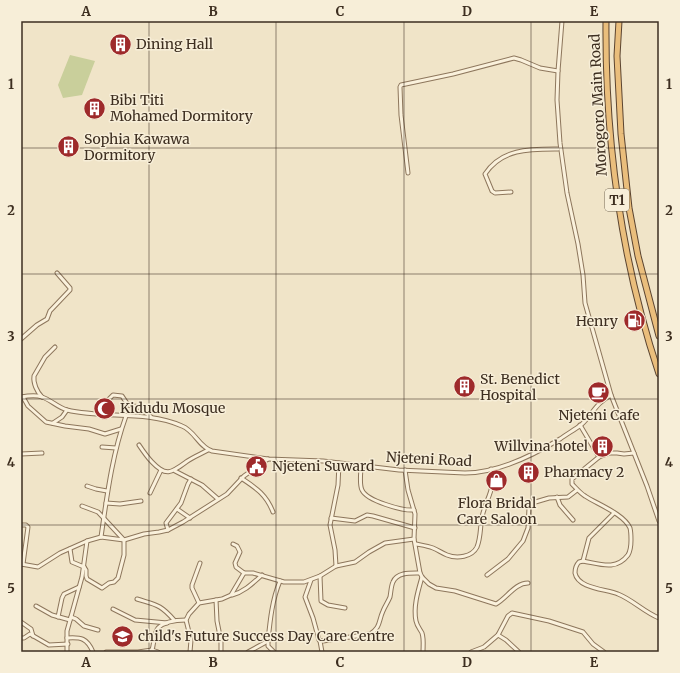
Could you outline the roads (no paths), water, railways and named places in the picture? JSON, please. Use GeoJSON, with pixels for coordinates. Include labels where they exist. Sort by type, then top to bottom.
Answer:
{"type":"FeatureCollection","features":[{"type":"Feature","properties":{"kind":"highway","name":"Morogoro Main Road"},"geometry":{"type":"LineString","coordinates":[[606,21],[605,66],[609,133],[618,207],[634,286],[650,347],[659,374]]}},
{"type":"Feature","properties":{"kind":"highway","name":"Morogoro Main Road"},"geometry":{"type":"LineString","coordinates":[[619,21],[617,56],[621,134],[629,208],[638,256],[659,336]]}},
{"type":"Feature","properties":{"kind":"street"},"geometry":{"type":"LineString","coordinates":[[562,21],[557,100],[560,143],[567,193],[582,268],[585,303],[611,395],[659,521]]}},
{"type":"Feature","properties":{"kind":"street"},"geometry":{"type":"LineString","coordinates":[[408,173],[401,115],[400,87],[403,84],[453,74],[514,58],[540,68],[558,71]]}},
{"type":"Feature","properties":{"kind":"street"},"geometry":{"type":"LineString","coordinates":[[511,192],[495,193],[492,191],[486,174],[489,168],[506,155],[513,152],[534,149],[558,149]]}},
{"type":"Feature","properties":{"kind":"street"},"geometry":{"type":"LineString","coordinates":[[21,339],[46,319],[50,311],[70,290],[70,288],[57,273]]}},
{"type":"Feature","properties":{"kind":"street"},"geometry":{"type":"LineString","coordinates":[[42,397],[37,388],[34,376],[45,357],[55,347]]}},
{"type":"Feature","properties":{"kind":"street"},"geometry":{"type":"LineString","coordinates":[[107,401],[113,395],[122,396],[128,405],[140,407],[151,417]]}},
{"type":"Feature","properties":{"kind":"street","name":"Njeteni Road"},"geometry":{"type":"LineString","coordinates":[[208,450],[268,459],[339,463],[405,470],[475,473],[515,462],[541,450],[580,425],[603,400],[611,395]]}},
{"type":"Feature","properties":{"kind":"street"},"geometry":{"type":"LineString","coordinates":[[22,397],[42,397],[67,410],[151,417],[186,428],[208,450],[190,459],[175,471],[168,473],[161,470],[151,461],[139,445]]}},
{"type":"Feature","properties":{"kind":"street"},"geometry":{"type":"LineString","coordinates":[[22,397],[28,406],[45,421],[65,426],[90,429],[105,434],[121,429]]}},
{"type":"Feature","properties":{"kind":"street"},"geometry":{"type":"LineString","coordinates":[[53,423],[62,417],[67,410]]}},
{"type":"Feature","properties":{"kind":"street"},"geometry":{"type":"LineString","coordinates":[[101,537],[107,491],[116,448],[126,416]]}},
{"type":"Feature","properties":{"kind":"street"},"geometry":{"type":"LineString","coordinates":[[580,425],[599,456]]}},
{"type":"Feature","properties":{"kind":"street"},"geometry":{"type":"LineString","coordinates":[[102,447],[116,448]]}},
{"type":"Feature","properties":{"kind":"street"},"geometry":{"type":"LineString","coordinates":[[583,561],[611,566],[617,564],[629,554],[631,534],[629,527],[625,522],[614,513],[577,490],[572,484],[572,479],[599,456],[616,452],[624,454],[634,453]]}},
{"type":"Feature","properties":{"kind":"street"},"geometry":{"type":"LineString","coordinates":[[21,454],[42,453]]}},
{"type":"Feature","properties":{"kind":"street"},"geometry":{"type":"LineString","coordinates":[[21,525],[26,525],[28,527],[22,564],[38,567],[60,553],[87,541],[101,537],[124,540],[144,534],[168,530],[190,518],[232,490],[241,478],[268,459]]}},
{"type":"Feature","properties":{"kind":"street"},"geometry":{"type":"LineString","coordinates":[[336,566],[335,550],[330,525],[338,484],[339,463]]}},
{"type":"Feature","properties":{"kind":"street"},"geometry":{"type":"LineString","coordinates":[[361,466],[361,485],[364,493],[371,498],[403,510],[414,510]]}},
{"type":"Feature","properties":{"kind":"street"},"geometry":{"type":"LineString","coordinates":[[416,544],[433,548],[448,556],[455,557],[462,557],[473,552],[479,541],[482,516],[492,488],[493,482],[490,469]]}},
{"type":"Feature","properties":{"kind":"street"},"geometry":{"type":"LineString","coordinates":[[150,493],[161,470]]}},
{"type":"Feature","properties":{"kind":"street"},"geometry":{"type":"LineString","coordinates":[[405,470],[408,490],[414,510],[414,539],[421,575],[415,616],[416,623],[423,636],[423,652]]}},
{"type":"Feature","properties":{"kind":"street"},"geometry":{"type":"LineString","coordinates":[[175,471],[202,485],[218,499]]}},
{"type":"Feature","properties":{"kind":"street"},"geometry":{"type":"LineString","coordinates":[[241,478],[254,486],[264,495],[273,512]]}},
{"type":"Feature","properties":{"kind":"street"},"geometry":{"type":"LineString","coordinates":[[168,530],[166,523],[184,497],[191,479]]}},
{"type":"Feature","properties":{"kind":"street"},"geometry":{"type":"LineString","coordinates":[[87,486],[94,489],[107,491]]}},
{"type":"Feature","properties":{"kind":"street"},"geometry":{"type":"LineString","coordinates":[[487,575],[504,562],[523,541],[528,528],[530,505],[535,502],[557,497],[568,497],[577,490]]}},
{"type":"Feature","properties":{"kind":"street"},"geometry":{"type":"LineString","coordinates":[[557,497],[560,505],[573,520]]}},
{"type":"Feature","properties":{"kind":"street"},"geometry":{"type":"LineString","coordinates":[[106,503],[114,505],[141,501]]}},
{"type":"Feature","properties":{"kind":"street"},"geometry":{"type":"LineString","coordinates":[[70,549],[72,562],[84,567],[86,570],[86,578],[97,586],[102,588],[108,583],[114,582],[118,578],[124,555],[124,540],[96,510],[82,506]]}},
{"type":"Feature","properties":{"kind":"street"},"geometry":{"type":"LineString","coordinates":[[177,509],[190,518]]}},
{"type":"Feature","properties":{"kind":"street"},"geometry":{"type":"LineString","coordinates":[[614,513],[589,538],[583,561],[577,565],[575,575],[580,581],[589,587],[617,593],[638,607],[659,618]]}},
{"type":"Feature","properties":{"kind":"street"},"geometry":{"type":"LineString","coordinates":[[331,518],[355,521],[367,515],[415,528]]}},
{"type":"Feature","properties":{"kind":"street"},"geometry":{"type":"LineString","coordinates":[[233,544],[237,546],[240,552],[235,563],[236,567],[244,573],[248,572],[262,575],[280,581],[297,582],[311,580],[336,566],[355,562],[385,543],[414,539]]}},
{"type":"Feature","properties":{"kind":"street"},"geometry":{"type":"LineString","coordinates":[[67,652],[67,638],[70,618],[84,567],[87,541]]}},
{"type":"Feature","properties":{"kind":"street"},"geometry":{"type":"LineString","coordinates":[[199,603],[192,585],[200,563]]}},
{"type":"Feature","properties":{"kind":"street"},"geometry":{"type":"LineString","coordinates":[[231,595],[244,573]]}},
{"type":"Feature","properties":{"kind":"street"},"geometry":{"type":"LineString","coordinates":[[320,641],[370,634],[379,626],[382,613],[389,600],[392,583],[395,578],[404,574],[421,575],[429,584],[436,588],[456,591],[496,604],[511,591],[525,583],[528,583]]}},
{"type":"Feature","properties":{"kind":"street"},"geometry":{"type":"LineString","coordinates":[[190,652],[191,640],[186,620],[189,614],[199,603],[228,597],[238,593],[262,575]]}},
{"type":"Feature","properties":{"kind":"street"},"geometry":{"type":"LineString","coordinates":[[320,576],[321,601],[328,605],[345,608]]}},
{"type":"Feature","properties":{"kind":"street"},"geometry":{"type":"LineString","coordinates":[[311,580],[305,597],[313,618],[322,652]]}},
{"type":"Feature","properties":{"kind":"street"},"geometry":{"type":"LineString","coordinates":[[274,652],[268,646],[268,641],[272,606],[280,581]]}},
{"type":"Feature","properties":{"kind":"street"},"geometry":{"type":"LineString","coordinates":[[58,617],[64,594],[79,587]]}},
{"type":"Feature","properties":{"kind":"street"},"geometry":{"type":"LineString","coordinates":[[137,599],[160,606],[166,610],[174,620]]}},
{"type":"Feature","properties":{"kind":"street"},"geometry":{"type":"LineString","coordinates":[[216,600],[216,621],[221,641],[221,652]]}},
{"type":"Feature","properties":{"kind":"street"},"geometry":{"type":"LineString","coordinates":[[36,606],[47,613],[58,617],[76,619],[84,626],[98,630]]}},
{"type":"Feature","properties":{"kind":"street"},"geometry":{"type":"LineString","coordinates":[[113,609],[135,620],[167,623]]}},
{"type":"Feature","properties":{"kind":"street"},"geometry":{"type":"LineString","coordinates":[[471,652],[484,647],[498,635],[508,616],[512,613],[549,621],[583,632],[593,644],[604,652]]}},
{"type":"Feature","properties":{"kind":"street"},"geometry":{"type":"LineString","coordinates":[[152,650],[158,628],[174,620],[186,620]]}},
{"type":"Feature","properties":{"kind":"street"},"geometry":{"type":"LineString","coordinates":[[21,622],[31,629],[33,636]]}},
{"type":"Feature","properties":{"kind":"street"},"geometry":{"type":"LineString","coordinates":[[21,638],[24,638],[30,634],[49,645],[68,644]]}},
{"type":"Feature","properties":{"kind":"street"},"geometry":{"type":"LineString","coordinates":[[498,635],[519,652]]}},
{"type":"Feature","properties":{"kind":"street"},"geometry":{"type":"LineString","coordinates":[[67,638],[81,638],[88,644],[93,652]]}},
{"type":"Feature","properties":{"kind":"street"},"geometry":{"type":"LineString","coordinates":[[248,652],[268,641]]}},
{"type":"Feature","properties":{"kind":"street"},"geometry":{"type":"LineString","coordinates":[[106,652],[138,652],[152,650],[158,652]]}},
{"type":"Feature","properties":{"kind":"place","name":"Dining Hall"},"geometry":{"type":"Point","coordinates":[121,44]}},
{"type":"Feature","properties":{"kind":"place","name":"Bibi Titi Mohamed Dormitory"},"geometry":{"type":"Point","coordinates":[94,108]}},
{"type":"Feature","properties":{"kind":"place","name":"Sophia Kawawa Dormitory"},"geometry":{"type":"Point","coordinates":[68,147]}},
{"type":"Feature","properties":{"kind":"place","name":"Henry"},"geometry":{"type":"Point","coordinates":[634,321]}},
{"type":"Feature","properties":{"kind":"place","name":"St. Benedict Hospital"},"geometry":{"type":"Point","coordinates":[464,387]}},
{"type":"Feature","properties":{"kind":"place","name":"Njeteni Cafe"},"geometry":{"type":"Point","coordinates":[599,393]}},
{"type":"Feature","properties":{"kind":"place","name":"Kidudu Mosque"},"geometry":{"type":"Point","coordinates":[105,408]}},
{"type":"Feature","properties":{"kind":"place","name":"Willvina hotel"},"geometry":{"type":"Point","coordinates":[603,446]}},
{"type":"Feature","properties":{"kind":"place","name":"Njeteni Suward"},"geometry":{"type":"Point","coordinates":[256,466]}},
{"type":"Feature","properties":{"kind":"place","name":"Pharmacy 2"},"geometry":{"type":"Point","coordinates":[528,472]}},
{"type":"Feature","properties":{"kind":"place","name":"Flora Bridal Care Saloon"},"geometry":{"type":"Point","coordinates":[497,481]}},
{"type":"Feature","properties":{"kind":"place","name":"child's Future Success Day Care Centre"},"geometry":{"type":"Point","coordinates":[122,636]}}]}
